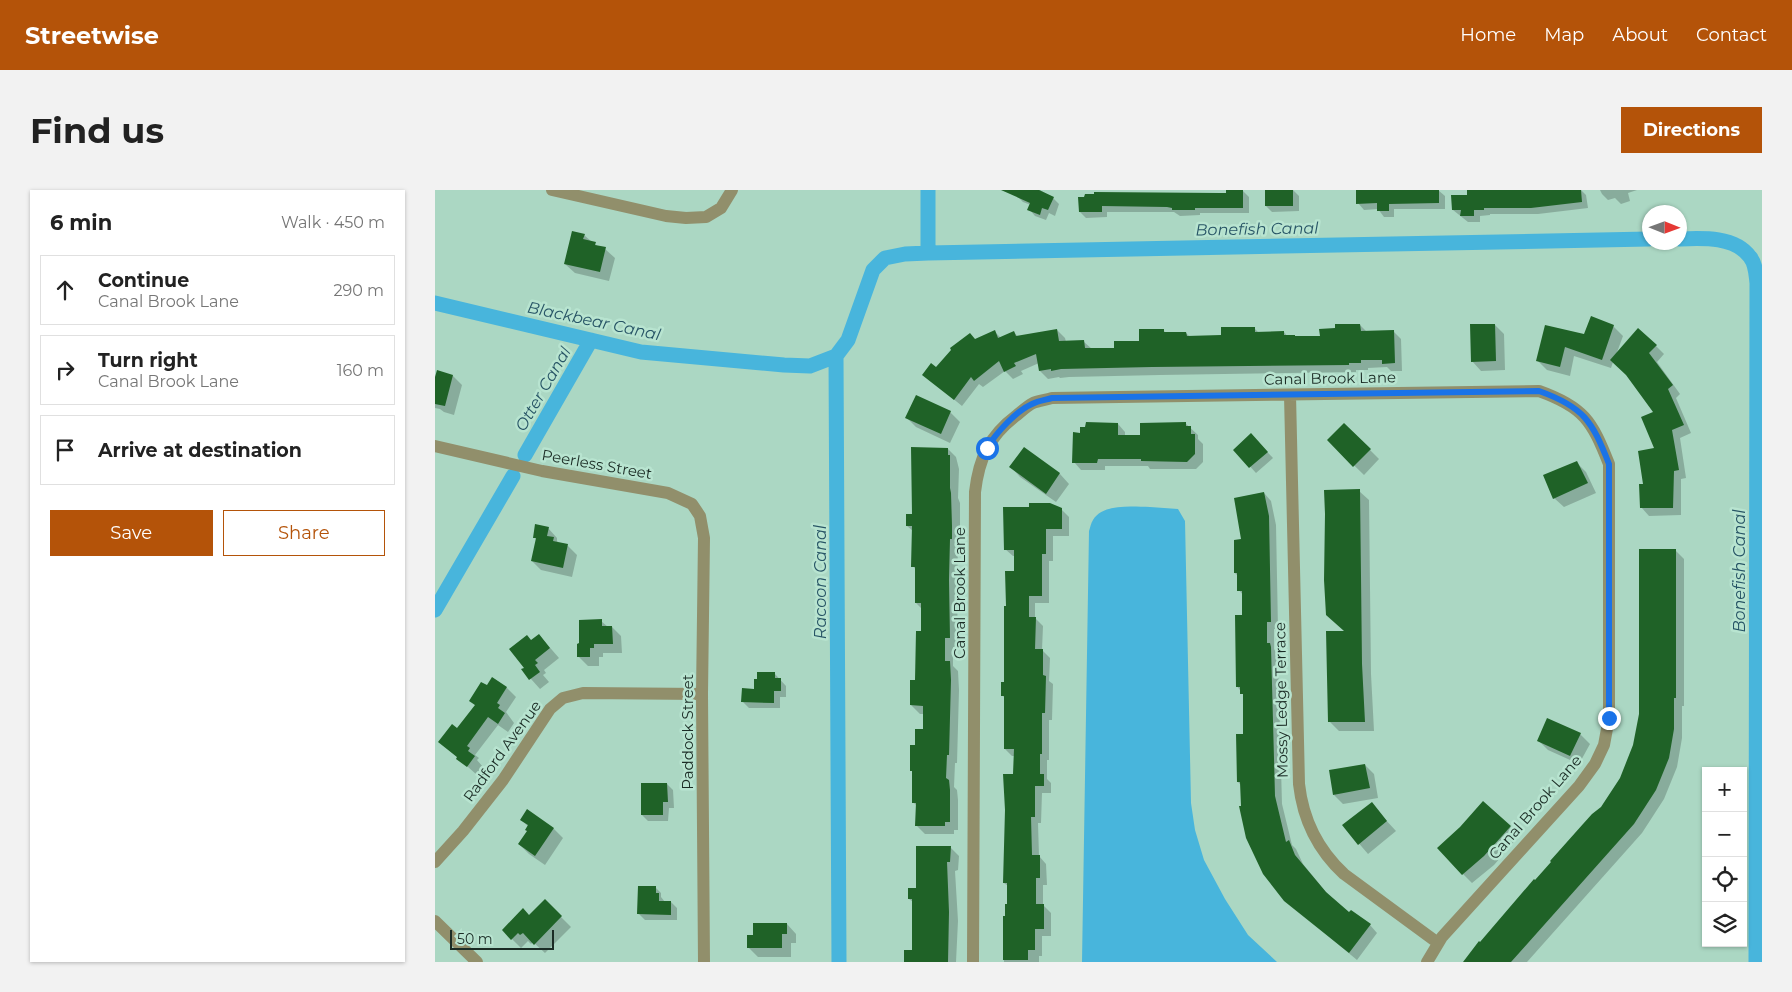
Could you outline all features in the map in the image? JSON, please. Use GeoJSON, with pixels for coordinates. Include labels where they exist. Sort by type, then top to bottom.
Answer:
{"type":"FeatureCollection","features":[{"type":"Feature","properties":{"kind":"street"},"geometry":{"type":"LineString","coordinates":[[552,190],[666,216],[686,218],[706,217],[721,208],[732,190]]}},
{"type":"Feature","properties":{"kind":"street","name":"Canal Brook Lane"},"geometry":{"type":"LineString","coordinates":[[973,962],[975,492],[978,471],[987,448],[993,438],[1011,419],[1031,404],[1052,398],[1539,391],[1559,398],[1575,407],[1590,423],[1601,443],[1609,464],[1609,718],[1604,745],[1595,764],[1579,786],[1442,937],[1427,962]]}},
{"type":"Feature","properties":{"kind":"street","name":"Mossy Ledge Terrace"},"geometry":{"type":"LineString","coordinates":[[1290,395],[1299,784],[1305,816],[1311,832],[1331,862],[1344,874],[1438,943]]}},
{"type":"Feature","properties":{"kind":"street","name":"Peerless Street"},"geometry":{"type":"LineString","coordinates":[[435,446],[542,471],[668,493],[692,504]]}},
{"type":"Feature","properties":{"kind":"street","name":"Paddock Street"},"geometry":{"type":"LineString","coordinates":[[692,504],[700,516],[705,538],[702,694],[704,962]]}},
{"type":"Feature","properties":{"kind":"street","name":"Radford Avenue"},"geometry":{"type":"LineString","coordinates":[[435,862],[463,831],[503,780],[550,709],[563,698],[583,693],[702,694]]}},
{"type":"Feature","properties":{"kind":"street"},"geometry":{"type":"LineString","coordinates":[[435,921],[477,962]]}},
{"type":"Feature","properties":{"kind":"water"},"geometry":{"type":"Polygon","coordinates":[[[1150,507],[1178,509],[1185,521],[1191,803],[1195,830],[1204,860],[1225,899],[1248,935],[1277,962],[1082,962],[1089,531],[1093,520],[1111,508],[1150,507]]]}},
{"type":"Feature","properties":{"kind":"building"},"geometry":{"type":"Polygon","coordinates":[[[1001,190],[1039,190],[1054,197],[1048,210],[1042,208],[1040,215],[1027,210],[1030,203],[1001,190]]]}},
{"type":"Feature","properties":{"kind":"building"},"geometry":{"type":"Polygon","coordinates":[[[1226,190],[1243,190],[1243,208],[1172,210],[1172,208],[1167,207],[1102,206],[1102,212],[1079,212],[1078,197],[1084,197],[1085,194],[1094,194],[1094,192],[1226,193],[1226,190]]]}},
{"type":"Feature","properties":{"kind":"building"},"geometry":{"type":"Polygon","coordinates":[[[1265,190],[1293,190],[1293,206],[1265,206],[1265,190]]]}},
{"type":"Feature","properties":{"kind":"building"},"geometry":{"type":"Polygon","coordinates":[[[1356,190],[1439,190],[1439,203],[1389,204],[1389,211],[1377,211],[1377,203],[1356,204],[1356,190]]]}},
{"type":"Feature","properties":{"kind":"building"},"geometry":{"type":"Polygon","coordinates":[[[1467,190],[1581,190],[1582,202],[1531,208],[1484,208],[1484,210],[1474,210],[1474,216],[1460,216],[1461,210],[1452,210],[1451,195],[1467,195],[1467,190]]]}},
{"type":"Feature","properties":{"kind":"building"},"geometry":{"type":"Polygon","coordinates":[[[572,231],[585,234],[583,239],[596,242],[595,245],[606,247],[600,272],[564,264],[572,231]]]}},
{"type":"Feature","properties":{"kind":"building"},"geometry":{"type":"Polygon","coordinates":[[[1591,316],[1614,325],[1602,360],[1565,347],[1560,367],[1536,361],[1545,325],[1584,334],[1591,316]]]}},
{"type":"Feature","properties":{"kind":"building"},"geometry":{"type":"Polygon","coordinates":[[[1335,324],[1360,324],[1361,331],[1394,330],[1395,363],[1382,364],[1382,360],[1361,360],[1361,363],[1349,363],[1349,365],[1152,367],[1061,369],[1051,371],[1051,369],[1039,371],[1036,354],[1014,363],[1016,366],[1004,372],[999,361],[974,381],[971,377],[954,400],[922,375],[931,363],[936,367],[951,350],[950,348],[970,333],[975,339],[995,330],[998,338],[1014,331],[1016,336],[1057,329],[1059,341],[1084,340],[1085,348],[1114,348],[1114,341],[1139,341],[1139,329],[1164,329],[1164,332],[1186,332],[1187,336],[1221,335],[1221,327],[1255,327],[1255,332],[1284,331],[1284,335],[1320,336],[1319,329],[1335,328],[1335,324]]]}},
{"type":"Feature","properties":{"kind":"building"},"geometry":{"type":"Polygon","coordinates":[[[1470,324],[1495,324],[1496,361],[1471,362],[1470,324]]]}},
{"type":"Feature","properties":{"kind":"building"},"geometry":{"type":"Polygon","coordinates":[[[1638,328],[1657,345],[1649,353],[1673,385],[1668,389],[1684,425],[1672,430],[1679,470],[1674,471],[1673,508],[1640,508],[1639,484],[1643,484],[1638,451],[1654,448],[1641,417],[1653,412],[1626,375],[1610,360],[1638,328]]]}},
{"type":"Feature","properties":{"kind":"building"},"geometry":{"type":"Polygon","coordinates":[[[437,370],[453,375],[445,406],[435,404],[435,377],[437,370]]]}},
{"type":"Feature","properties":{"kind":"building"},"geometry":{"type":"Polygon","coordinates":[[[916,395],[951,411],[941,434],[905,418],[916,395]]]}},
{"type":"Feature","properties":{"kind":"building"},"geometry":{"type":"Polygon","coordinates":[[[1086,422],[1118,423],[1118,435],[1140,435],[1140,423],[1186,422],[1186,426],[1191,426],[1191,434],[1195,434],[1195,454],[1187,462],[1098,459],[1097,463],[1072,463],[1073,432],[1080,433],[1080,427],[1085,427],[1086,422]]]}},
{"type":"Feature","properties":{"kind":"building"},"geometry":{"type":"Polygon","coordinates":[[[1344,423],[1371,449],[1353,467],[1327,440],[1344,423]]]}},
{"type":"Feature","properties":{"kind":"building"},"geometry":{"type":"Polygon","coordinates":[[[1251,433],[1268,452],[1249,468],[1233,450],[1251,433]]]}},
{"type":"Feature","properties":{"kind":"building"},"geometry":{"type":"Polygon","coordinates":[[[911,447],[948,448],[948,455],[950,455],[952,539],[950,539],[949,580],[950,638],[945,638],[945,661],[950,661],[951,680],[949,755],[947,755],[946,778],[949,780],[950,790],[950,822],[945,822],[945,826],[915,826],[916,803],[912,803],[910,745],[915,745],[915,729],[923,729],[923,706],[910,705],[910,680],[915,680],[916,631],[921,631],[921,603],[915,603],[915,567],[911,567],[912,526],[906,526],[906,514],[912,514],[911,447]]]}},
{"type":"Feature","properties":{"kind":"building"},"geometry":{"type":"Polygon","coordinates":[[[1024,447],[1060,473],[1046,494],[1009,467],[1024,447]]]}},
{"type":"Feature","properties":{"kind":"building"},"geometry":{"type":"Polygon","coordinates":[[[1577,461],[1588,483],[1553,499],[1543,475],[1577,461]]]}},
{"type":"Feature","properties":{"kind":"building"},"geometry":{"type":"Polygon","coordinates":[[[1360,489],[1362,664],[1365,722],[1328,722],[1326,631],[1344,631],[1326,615],[1324,490],[1360,489]]]}},
{"type":"Feature","properties":{"kind":"building"},"geometry":{"type":"Polygon","coordinates":[[[1264,492],[1269,516],[1271,622],[1267,622],[1267,643],[1270,643],[1271,647],[1275,796],[1286,842],[1289,840],[1295,855],[1326,892],[1349,912],[1351,910],[1371,924],[1349,953],[1284,901],[1263,874],[1246,838],[1239,806],[1241,806],[1240,782],[1237,782],[1236,734],[1243,734],[1243,694],[1240,694],[1240,687],[1236,687],[1235,615],[1242,615],[1242,591],[1237,591],[1237,573],[1234,573],[1234,540],[1241,539],[1234,498],[1264,492]]]}},
{"type":"Feature","properties":{"kind":"building"},"geometry":{"type":"Polygon","coordinates":[[[1029,503],[1050,503],[1062,508],[1062,529],[1046,529],[1046,554],[1042,554],[1042,596],[1029,596],[1029,617],[1036,617],[1035,649],[1043,649],[1043,675],[1046,676],[1045,713],[1042,713],[1042,754],[1040,754],[1040,774],[1044,774],[1044,786],[1035,786],[1035,817],[1031,817],[1032,855],[1040,855],[1040,878],[1036,878],[1036,904],[1044,904],[1044,929],[1035,929],[1035,950],[1028,950],[1028,960],[1003,960],[1003,916],[1005,916],[1005,904],[1007,904],[1007,883],[1003,883],[1005,810],[1003,774],[1013,774],[1014,749],[1004,749],[1004,696],[1001,696],[1001,682],[1004,682],[1005,571],[1014,571],[1014,550],[1004,550],[1003,507],[1029,507],[1029,503]]]}},
{"type":"Feature","properties":{"kind":"building"},"geometry":{"type":"Polygon","coordinates":[[[535,524],[549,527],[547,536],[554,537],[553,541],[568,544],[563,568],[531,561],[536,538],[533,538],[535,524]]]}},
{"type":"Feature","properties":{"kind":"building"},"geometry":{"type":"Polygon","coordinates":[[[1639,549],[1676,549],[1676,698],[1674,698],[1674,729],[1669,758],[1656,790],[1634,824],[1511,962],[1463,962],[1479,941],[1550,861],[1592,814],[1601,807],[1620,778],[1633,745],[1639,714],[1639,549]]]}},
{"type":"Feature","properties":{"kind":"building"},"geometry":{"type":"Polygon","coordinates":[[[602,619],[602,626],[612,626],[613,644],[594,644],[594,648],[590,648],[590,657],[577,657],[579,620],[602,619]]]}},
{"type":"Feature","properties":{"kind":"building"},"geometry":{"type":"Polygon","coordinates":[[[539,634],[550,648],[535,660],[538,663],[535,665],[540,672],[529,680],[521,669],[524,668],[509,649],[527,635],[531,640],[539,634]]]}},
{"type":"Feature","properties":{"kind":"building"},"geometry":{"type":"Polygon","coordinates":[[[757,672],[775,672],[775,678],[781,678],[781,691],[774,691],[774,703],[741,702],[742,688],[754,689],[754,679],[757,679],[757,672]]]}},
{"type":"Feature","properties":{"kind":"building"},"geometry":{"type":"Polygon","coordinates":[[[492,677],[507,687],[497,703],[500,705],[498,708],[505,713],[498,724],[488,717],[467,746],[470,748],[468,751],[475,756],[467,767],[438,742],[452,724],[457,728],[475,705],[469,701],[481,682],[487,685],[492,677]]]}},
{"type":"Feature","properties":{"kind":"building"},"geometry":{"type":"Polygon","coordinates":[[[1547,718],[1581,733],[1570,756],[1537,741],[1547,718]]]}},
{"type":"Feature","properties":{"kind":"building"},"geometry":{"type":"Polygon","coordinates":[[[1365,764],[1370,788],[1333,795],[1329,770],[1365,764]]]}},
{"type":"Feature","properties":{"kind":"building"},"geometry":{"type":"Polygon","coordinates":[[[641,783],[667,783],[668,802],[663,802],[663,815],[641,815],[641,783]]]}},
{"type":"Feature","properties":{"kind":"building"},"geometry":{"type":"Polygon","coordinates":[[[1483,801],[1511,826],[1484,856],[1462,875],[1437,848],[1460,827],[1483,801]]]}},
{"type":"Feature","properties":{"kind":"building"},"geometry":{"type":"Polygon","coordinates":[[[1372,802],[1387,821],[1358,845],[1342,825],[1372,802]]]}},
{"type":"Feature","properties":{"kind":"building"},"geometry":{"type":"Polygon","coordinates":[[[527,809],[554,828],[535,856],[518,844],[527,831],[525,830],[528,825],[520,820],[527,809]]]}},
{"type":"Feature","properties":{"kind":"building"},"geometry":{"type":"Polygon","coordinates":[[[916,846],[951,846],[950,862],[947,862],[948,962],[904,962],[904,950],[912,950],[912,899],[908,899],[908,888],[916,888],[916,846]]]}},
{"type":"Feature","properties":{"kind":"building"},"geometry":{"type":"Polygon","coordinates":[[[638,886],[656,886],[656,893],[659,893],[659,901],[671,901],[671,915],[637,914],[638,886]]]}},
{"type":"Feature","properties":{"kind":"building"},"geometry":{"type":"Polygon","coordinates":[[[545,899],[562,916],[534,945],[523,933],[520,935],[518,933],[511,940],[502,930],[523,908],[529,915],[545,899]]]}},
{"type":"Feature","properties":{"kind":"building"},"geometry":{"type":"Polygon","coordinates":[[[753,923],[787,923],[787,934],[782,934],[782,948],[747,948],[747,935],[753,935],[753,923]]]}},
{"type":"Feature","properties":{"kind":"waterway","name":"Bonefish Canal"},"geometry":{"type":"LineString","coordinates":[[928,190],[928,253],[1642,239]]}},
{"type":"Feature","properties":{"kind":"waterway","name":"Bonefish Canal"},"geometry":{"type":"LineString","coordinates":[[1687,239],[1698,238],[1727,242],[1744,250],[1755,266],[1757,283],[1756,962]]}},
{"type":"Feature","properties":{"kind":"waterway","name":"Racoon Canal"},"geometry":{"type":"LineString","coordinates":[[839,962],[836,356],[848,340],[873,270],[885,258],[905,254],[928,253]]}},
{"type":"Feature","properties":{"kind":"waterway","name":"Blackbear Canal"},"geometry":{"type":"LineString","coordinates":[[435,303],[641,352],[810,366],[836,356]]}},
{"type":"Feature","properties":{"kind":"waterway","name":"Otter Canal"},"geometry":{"type":"LineString","coordinates":[[525,455],[591,340]]}},
{"type":"Feature","properties":{"kind":"waterway","name":"Otter Canal"},"geometry":{"type":"LineString","coordinates":[[435,610],[513,476]]}},
{"type":"Feature","properties":{"kind":"route"},"geometry":{"type":"LineString","coordinates":[[987,448],[993,438],[1011,419],[1031,404],[1052,398],[1539,391],[1559,398],[1575,407],[1590,423],[1601,443],[1609,464],[1609,718]]}}]}
